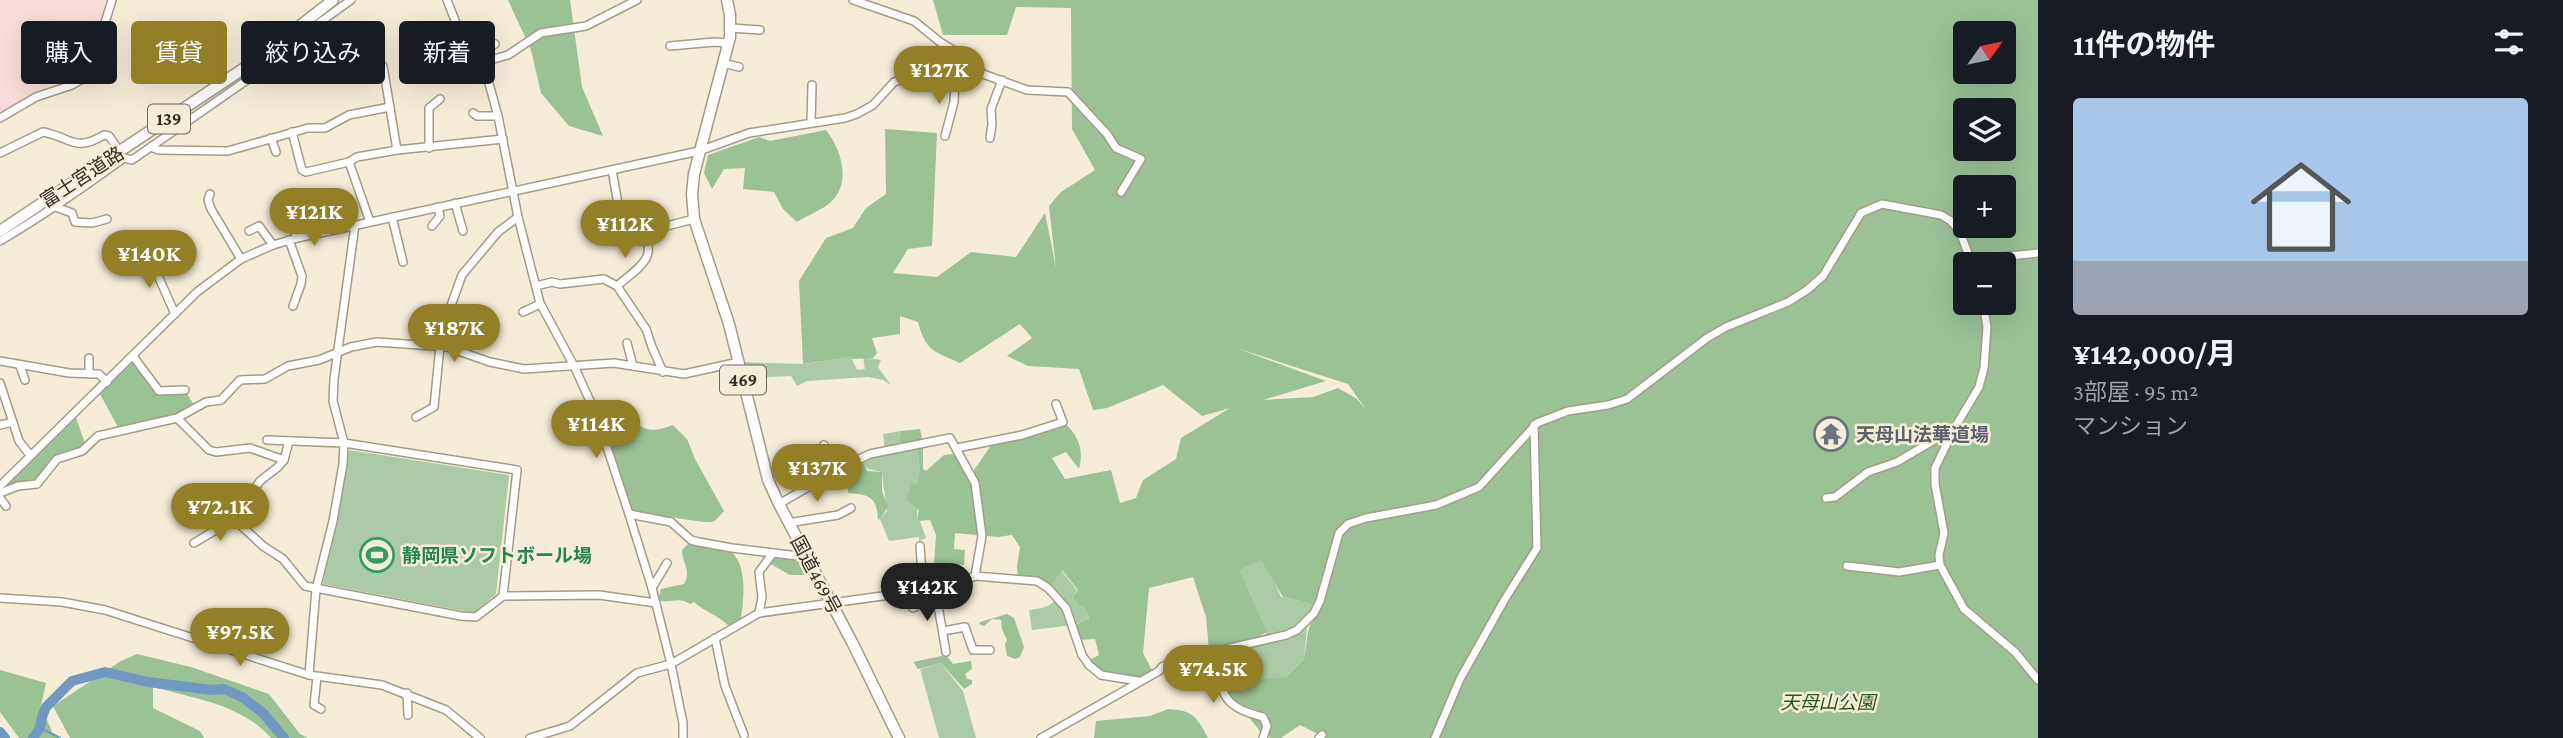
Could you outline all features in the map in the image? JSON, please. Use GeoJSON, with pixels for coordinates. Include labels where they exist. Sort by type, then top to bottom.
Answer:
{"type":"FeatureCollection","features":[{"type":"Feature","properties":{"kind":"highway","name":"富士宮道路"},"geometry":{"type":"LineString","coordinates":[[0,231],[255,61],[333,0]]}},
{"type":"Feature","properties":{"kind":"highway","name":"国道469号"},"geometry":{"type":"LineString","coordinates":[[727,0],[731,27],[699,151],[692,194],[694,219],[739,362],[759,450],[779,504],[900,738]]}},
{"type":"Feature","properties":{"kind":"street"},"geometry":{"type":"LineString","coordinates":[[0,118],[36,97],[84,78],[92,65],[112,0]]}},
{"type":"Feature","properties":{"kind":"street"},"geometry":{"type":"LineString","coordinates":[[0,241],[27,228],[53,206],[124,158],[132,160],[250,78],[276,54],[351,0]]}},
{"type":"Feature","properties":{"kind":"street"},"geometry":{"type":"LineString","coordinates":[[447,0],[455,21]]}},
{"type":"Feature","properties":{"kind":"street"},"geometry":{"type":"LineString","coordinates":[[495,57],[508,55],[541,33],[586,26],[636,0]]}},
{"type":"Feature","properties":{"kind":"street"},"geometry":{"type":"LineString","coordinates":[[853,0],[914,21],[940,42],[971,61],[983,74]]}},
{"type":"Feature","properties":{"kind":"street"},"geometry":{"type":"LineString","coordinates":[[731,27],[760,30]]}},
{"type":"Feature","properties":{"kind":"street"},"geometry":{"type":"LineString","coordinates":[[670,46],[728,43]]}},
{"type":"Feature","properties":{"kind":"street"},"geometry":{"type":"LineString","coordinates":[[723,63],[739,66]]}},
{"type":"Feature","properties":{"kind":"street"},"geometry":{"type":"LineString","coordinates":[[0,486],[197,292],[242,259],[289,240],[699,151],[749,132],[857,114],[873,104],[894,82],[907,78],[935,83],[983,74],[1027,90],[1068,92],[1107,134],[1116,148],[1141,159],[1121,191]]}},
{"type":"Feature","properties":{"kind":"street"},"geometry":{"type":"LineString","coordinates":[[385,78],[397,150]]}},
{"type":"Feature","properties":{"kind":"street"},"geometry":{"type":"LineString","coordinates":[[944,136],[954,102],[955,80]]}},
{"type":"Feature","properties":{"kind":"street"},"geometry":{"type":"LineString","coordinates":[[990,138],[991,109],[1002,80]]}},
{"type":"Feature","properties":{"kind":"street"},"geometry":{"type":"LineString","coordinates":[[488,84],[540,304],[574,366],[596,414],[629,514],[652,588],[671,664],[683,738]]}},
{"type":"Feature","properties":{"kind":"street"},"geometry":{"type":"LineString","coordinates":[[811,123],[812,85]]}},
{"type":"Feature","properties":{"kind":"street"},"geometry":{"type":"LineString","coordinates":[[429,148],[429,108],[440,99]]}},
{"type":"Feature","properties":{"kind":"street"},"geometry":{"type":"LineString","coordinates":[[150,147],[158,150],[228,150],[307,128],[325,128],[349,116],[390,107]]}},
{"type":"Feature","properties":{"kind":"street"},"geometry":{"type":"LineString","coordinates":[[473,113],[477,116],[498,116]]}},
{"type":"Feature","properties":{"kind":"street"},"geometry":{"type":"LineString","coordinates":[[0,153],[43,132],[75,145],[90,143],[104,135],[109,136],[116,146]]}},
{"type":"Feature","properties":{"kind":"street"},"geometry":{"type":"LineString","coordinates":[[292,132],[302,170],[306,172],[349,162],[356,157],[397,150],[503,139]]}},
{"type":"Feature","properties":{"kind":"street"},"geometry":{"type":"LineString","coordinates":[[271,138],[276,152]]}},
{"type":"Feature","properties":{"kind":"street"},"geometry":{"type":"LineString","coordinates":[[349,162],[370,222]]}},
{"type":"Feature","properties":{"kind":"street"},"geometry":{"type":"LineString","coordinates":[[612,170],[625,243]]}},
{"type":"Feature","properties":{"kind":"street"},"geometry":{"type":"LineString","coordinates":[[210,194],[208,200],[211,209],[223,227],[225,236],[242,259]]}},
{"type":"Feature","properties":{"kind":"street"},"geometry":{"type":"LineString","coordinates":[[455,203],[463,231]]}},
{"type":"Feature","properties":{"kind":"street"},"geometry":{"type":"LineString","coordinates":[[1041,738],[1174,662],[1297,630],[1314,613],[1320,601],[1343,528],[1356,520],[1436,505],[1479,486],[1534,425],[1568,411],[1627,399],[1707,338],[1726,327],[1788,302],[1823,276],[1861,214],[1882,204],[1941,215],[1951,221],[1960,232],[1967,252]]}},
{"type":"Feature","properties":{"kind":"street"},"geometry":{"type":"LineString","coordinates":[[53,206],[72,213],[75,222],[92,223],[107,219]]}},
{"type":"Feature","properties":{"kind":"street"},"geometry":{"type":"LineString","coordinates":[[432,226],[440,216],[438,207]]}},
{"type":"Feature","properties":{"kind":"street"},"geometry":{"type":"LineString","coordinates":[[289,217],[298,238]]}},
{"type":"Feature","properties":{"kind":"street"},"geometry":{"type":"LineString","coordinates":[[392,217],[403,262]]}},
{"type":"Feature","properties":{"kind":"street"},"geometry":{"type":"LineString","coordinates":[[415,417],[434,407],[440,346],[462,275],[498,232],[518,217]]}},
{"type":"Feature","properties":{"kind":"street"},"geometry":{"type":"LineString","coordinates":[[249,231],[267,219]]}},
{"type":"Feature","properties":{"kind":"street"},"geometry":{"type":"LineString","coordinates":[[617,286],[645,261],[650,230],[694,219]]}},
{"type":"Feature","properties":{"kind":"street"},"geometry":{"type":"LineString","coordinates":[[321,709],[314,705],[313,699],[316,589],[335,511],[344,443],[333,401],[337,352],[355,225]]}},
{"type":"Feature","properties":{"kind":"street"},"geometry":{"type":"LineString","coordinates":[[259,226],[273,245]]}},
{"type":"Feature","properties":{"kind":"street"},"geometry":{"type":"LineString","coordinates":[[289,240],[302,276],[293,306]]}},
{"type":"Feature","properties":{"kind":"street"},"geometry":{"type":"LineString","coordinates":[[2016,256],[2038,253]]}},
{"type":"Feature","properties":{"kind":"street"},"geometry":{"type":"LineString","coordinates":[[142,254],[155,270],[175,314]]}},
{"type":"Feature","properties":{"kind":"street"},"geometry":{"type":"LineString","coordinates":[[536,286],[552,282],[560,284],[604,279],[617,286],[646,329],[663,372]]}},
{"type":"Feature","properties":{"kind":"street"},"geometry":{"type":"LineString","coordinates":[[523,312],[540,304]]}},
{"type":"Feature","properties":{"kind":"street"},"geometry":{"type":"LineString","coordinates":[[1985,315],[1987,327],[1984,368],[1979,387],[1935,468],[1935,484],[1944,533],[1939,555],[1940,565],[1964,609],[2015,652],[2038,680]]}},
{"type":"Feature","properties":{"kind":"street"},"geometry":{"type":"LineString","coordinates":[[6,506],[0,495],[18,486],[37,484],[57,459],[82,452],[98,436],[177,418],[206,402],[221,400],[240,380],[264,379],[288,366],[319,360],[337,352],[377,342],[440,346],[490,362],[524,369],[614,363],[684,373],[739,362]]}},
{"type":"Feature","properties":{"kind":"street"},"geometry":{"type":"LineString","coordinates":[[627,343],[633,366]]}},
{"type":"Feature","properties":{"kind":"street"},"geometry":{"type":"LineString","coordinates":[[133,356],[159,391],[185,390]]}},
{"type":"Feature","properties":{"kind":"street"},"geometry":{"type":"LineString","coordinates":[[89,358],[89,374]]}},
{"type":"Feature","properties":{"kind":"street"},"geometry":{"type":"LineString","coordinates":[[0,361],[20,366],[99,374],[107,382]]}},
{"type":"Feature","properties":{"kind":"street"},"geometry":{"type":"LineString","coordinates":[[20,366],[25,380]]}},
{"type":"Feature","properties":{"kind":"street"},"geometry":{"type":"LineString","coordinates":[[0,383],[19,441],[30,455]]}},
{"type":"Feature","properties":{"kind":"street"},"geometry":{"type":"LineString","coordinates":[[957,448],[1021,435],[1063,422],[1056,404]]}},
{"type":"Feature","properties":{"kind":"street"},"geometry":{"type":"LineString","coordinates":[[177,418],[209,450],[216,452],[250,448],[284,460]]}},
{"type":"Feature","properties":{"kind":"street"},"geometry":{"type":"LineString","coordinates":[[0,425],[13,422]]}},
{"type":"Feature","properties":{"kind":"street"},"geometry":{"type":"LineString","coordinates":[[1435,738],[1460,679],[1537,548],[1534,425]]}},
{"type":"Feature","properties":{"kind":"street"},"geometry":{"type":"LineString","coordinates":[[1826,498],[1835,497],[1868,472],[1897,462],[1954,429]]}},
{"type":"Feature","properties":{"kind":"street"},"geometry":{"type":"LineString","coordinates":[[779,504],[870,454],[950,438],[975,483],[982,536],[975,576]]}},
{"type":"Feature","properties":{"kind":"street"},"geometry":{"type":"LineString","coordinates":[[267,440],[344,443],[517,470],[503,596]]}},
{"type":"Feature","properties":{"kind":"street"},"geometry":{"type":"LineString","coordinates":[[194,543],[234,519],[260,481],[284,460],[289,441]]}},
{"type":"Feature","properties":{"kind":"street"},"geometry":{"type":"LineString","coordinates":[[824,445],[821,452],[824,478]]}},
{"type":"Feature","properties":{"kind":"street"},"geometry":{"type":"LineString","coordinates":[[788,523],[838,515],[851,508]]}},
{"type":"Feature","properties":{"kind":"street"},"geometry":{"type":"LineString","coordinates":[[629,514],[671,522],[691,540],[806,557]]}},
{"type":"Feature","properties":{"kind":"street"},"geometry":{"type":"LineString","coordinates":[[234,519],[263,546],[283,559],[305,586],[316,589],[476,617],[503,596],[599,595],[656,604]]}},
{"type":"Feature","properties":{"kind":"street"},"geometry":{"type":"LineString","coordinates":[[920,546],[923,589]]}},
{"type":"Feature","properties":{"kind":"street"},"geometry":{"type":"LineString","coordinates":[[758,613],[762,597],[759,572],[773,553]]}},
{"type":"Feature","properties":{"kind":"street"},"geometry":{"type":"LineString","coordinates":[[652,588],[667,563]]}},
{"type":"Feature","properties":{"kind":"street"},"geometry":{"type":"LineString","coordinates":[[1847,566],[1899,572],[1940,565]]}},
{"type":"Feature","properties":{"kind":"street"},"geometry":{"type":"LineString","coordinates":[[530,738],[570,726],[637,673],[671,664],[758,613],[948,587],[975,576],[1037,581],[1066,608],[1082,655],[1089,665],[1101,675],[1139,681]]}},
{"type":"Feature","properties":{"kind":"street"},"geometry":{"type":"LineString","coordinates":[[934,588],[946,652]]}},
{"type":"Feature","properties":{"kind":"street"},"geometry":{"type":"LineString","coordinates":[[911,593],[913,608],[915,607]]}},
{"type":"Feature","properties":{"kind":"street"},"geometry":{"type":"LineString","coordinates":[[0,598],[62,602],[105,610],[313,676],[382,685],[446,710],[480,738]]}},
{"type":"Feature","properties":{"kind":"street"},"geometry":{"type":"LineString","coordinates":[[943,632],[965,627],[974,649],[990,650]]}},
{"type":"Feature","properties":{"kind":"street"},"geometry":{"type":"LineString","coordinates":[[715,638],[725,686],[744,735]]}},
{"type":"Feature","properties":{"kind":"street"},"geometry":{"type":"LineString","coordinates":[[1213,652],[1221,691],[1234,706],[1263,717],[1267,726],[1263,738]]}},
{"type":"Feature","properties":{"kind":"street"},"geometry":{"type":"LineString","coordinates":[[407,693],[408,715]]}},
{"type":"Feature","properties":{"kind":"shaded area"},"geometry":{"type":"Polygon","coordinates":[[[0,0],[106,0],[101,21],[21,21],[21,84],[55,84],[0,115],[0,0]]]}},
{"type":"Feature","properties":{"kind":"green space"},"geometry":{"type":"Polygon","coordinates":[[[508,0],[570,0],[582,87],[603,136],[569,126],[541,93],[531,50],[508,0]]]}},
{"type":"Feature","properties":{"kind":"green space","name":"天母山公園"},"geometry":{"type":"Polygon","coordinates":[[[933,0],[2038,0],[2038,738],[1326,738],[1300,725],[1281,738],[1271,738],[1260,731],[1241,708],[1226,696],[1219,676],[1217,652],[1248,645],[1254,679],[1286,677],[1304,659],[1316,605],[1283,597],[1261,560],[1239,570],[1267,632],[1246,644],[1209,651],[1206,617],[1193,577],[1149,588],[1143,653],[1153,672],[1139,681],[1101,675],[1087,661],[1099,655],[1095,639],[1079,640],[1075,625],[1089,619],[1084,606],[1079,606],[1073,596],[1078,590],[1062,570],[1049,589],[1018,579],[1020,547],[1012,535],[998,537],[955,533],[954,549],[965,550],[964,565],[934,564],[936,535],[930,520],[917,521],[919,510],[906,499],[912,484],[918,483],[920,470],[917,450],[899,445],[901,431],[920,429],[923,469],[926,471],[944,455],[953,454],[972,473],[994,441],[1063,422],[1079,443],[1081,455],[1079,469],[1066,452],[1052,458],[1065,479],[1111,470],[1120,503],[1136,498],[1143,480],[1176,459],[1181,438],[1230,408],[1202,416],[1163,385],[1107,408],[1093,410],[1079,369],[1028,366],[1007,356],[1032,338],[1020,324],[960,363],[932,349],[924,339],[918,322],[900,316],[900,334],[872,338],[877,353],[873,358],[851,357],[803,364],[799,281],[826,238],[853,228],[866,208],[886,194],[885,129],[937,133],[932,246],[908,249],[893,273],[937,277],[971,252],[1016,257],[1045,213],[1056,268],[1049,206],[1061,192],[1095,170],[1072,129],[1071,8],[1016,7],[1007,35],[943,35],[933,0]],[[1236,348],[1326,381],[1263,400],[1313,397],[1338,388],[1357,399],[1367,411],[1348,384],[1236,348]]]}},
{"type":"Feature","properties":{"kind":"green space"},"geometry":{"type":"Polygon","coordinates":[[[826,130],[840,156],[843,175],[841,185],[828,205],[797,222],[783,209],[774,192],[743,189],[745,168],[724,169],[712,189],[704,173],[708,155],[759,137],[770,141],[826,130]]]}},
{"type":"Feature","properties":{"kind":"green space"},"geometry":{"type":"Polygon","coordinates":[[[851,357],[857,370],[865,369],[863,357],[881,360],[878,367],[891,385],[868,377],[807,381],[797,386],[791,376],[747,378],[742,362],[804,364],[851,357]]]}},
{"type":"Feature","properties":{"kind":"green space"},"geometry":{"type":"Polygon","coordinates":[[[133,361],[156,393],[186,392],[194,405],[176,416],[119,429],[100,394],[133,361]]]}},
{"type":"Feature","properties":{"kind":"green space"},"geometry":{"type":"Polygon","coordinates":[[[600,413],[618,413],[642,427],[653,430],[673,425],[687,439],[724,511],[714,521],[707,522],[631,511],[600,413]]]}},
{"type":"Feature","properties":{"kind":"green space"},"geometry":{"type":"Polygon","coordinates":[[[76,417],[85,444],[81,449],[56,457],[36,482],[7,488],[4,486],[76,417]]]}},
{"type":"Feature","properties":{"kind":"green space"},"geometry":{"type":"Polygon","coordinates":[[[901,431],[900,445],[917,450],[920,470],[917,521],[920,521],[926,538],[919,541],[919,537],[889,541],[880,519],[887,511],[882,472],[868,469],[864,463],[883,451],[883,434],[901,431]]]}},
{"type":"Feature","properties":{"kind":"green space"},"geometry":{"type":"Polygon","coordinates":[[[349,450],[509,475],[496,594],[474,613],[323,584],[349,450]]]}},
{"type":"Feature","properties":{"kind":"green space"},"geometry":{"type":"Polygon","coordinates":[[[864,463],[867,471],[882,472],[882,491],[888,507],[878,520],[874,501],[866,496],[848,493],[847,481],[857,476],[861,464],[864,463]]]}},
{"type":"Feature","properties":{"kind":"green space"},"geometry":{"type":"Polygon","coordinates":[[[689,543],[729,550],[739,563],[743,582],[741,618],[729,626],[694,602],[690,604],[658,600],[661,589],[684,584],[687,571],[682,550],[689,543]]]}},
{"type":"Feature","properties":{"kind":"green space"},"geometry":{"type":"Polygon","coordinates":[[[784,555],[803,560],[810,571],[807,575],[790,575],[767,562],[784,555]]]}},
{"type":"Feature","properties":{"kind":"green space"},"geometry":{"type":"Polygon","coordinates":[[[1263,557],[1281,597],[1318,605],[1307,628],[1304,659],[1286,677],[1254,680],[1250,644],[1266,634],[1238,570],[1263,557]]]}},
{"type":"Feature","properties":{"kind":"green space"},"geometry":{"type":"Polygon","coordinates":[[[1061,570],[1077,590],[1073,596],[1084,605],[1089,620],[1073,625],[1032,630],[1029,610],[1048,606],[1057,598],[1049,589],[1061,570]]]}},
{"type":"Feature","properties":{"kind":"green space"},"geometry":{"type":"Polygon","coordinates":[[[1007,614],[1014,618],[1024,647],[1020,657],[1015,659],[1007,656],[1007,640],[1001,620],[992,619],[984,626],[979,624],[980,622],[1007,614]]]}},
{"type":"Feature","properties":{"kind":"green space"},"geometry":{"type":"Polygon","coordinates":[[[137,654],[191,667],[269,694],[300,734],[308,738],[271,738],[260,727],[232,710],[153,687],[153,708],[200,731],[204,738],[70,738],[53,706],[121,661],[137,654]]]}},
{"type":"Feature","properties":{"kind":"green space"},"geometry":{"type":"Polygon","coordinates":[[[946,655],[953,664],[971,661],[972,669],[965,674],[967,679],[972,680],[972,684],[964,689],[941,663],[918,669],[913,662],[946,655]]]}},
{"type":"Feature","properties":{"kind":"green space"},"geometry":{"type":"Polygon","coordinates":[[[941,663],[963,691],[976,738],[939,738],[920,669],[941,663]]]}},
{"type":"Feature","properties":{"kind":"green space"},"geometry":{"type":"Polygon","coordinates":[[[0,670],[46,683],[41,705],[52,732],[61,738],[19,738],[0,712],[0,670]]]}},
{"type":"Feature","properties":{"kind":"green space"},"geometry":{"type":"Polygon","coordinates":[[[1168,709],[1189,713],[1201,725],[1208,738],[1094,738],[1096,721],[1150,716],[1168,709]]]}},
{"type":"Feature","properties":{"kind":"waterway"},"geometry":{"type":"LineString","coordinates":[[33,738],[40,728],[46,707],[72,681],[105,672],[148,682],[224,689],[242,697],[263,713],[284,738]]}},
{"type":"Feature","properties":{"kind":"waterway"},"geometry":{"type":"LineString","coordinates":[[40,728],[60,738]]}},
{"type":"Feature","properties":{"kind":"waterway"},"geometry":{"type":"LineString","coordinates":[[0,732],[5,738]]}},
{"type":"Feature","properties":{"kind":"place","name":"天母山法華道場"},"geometry":{"type":"Point","coordinates":[1831,434]}},
{"type":"Feature","properties":{"kind":"place","name":"静岡県ソフトボール場"},"geometry":{"type":"Point","coordinates":[377,555]}}]}
